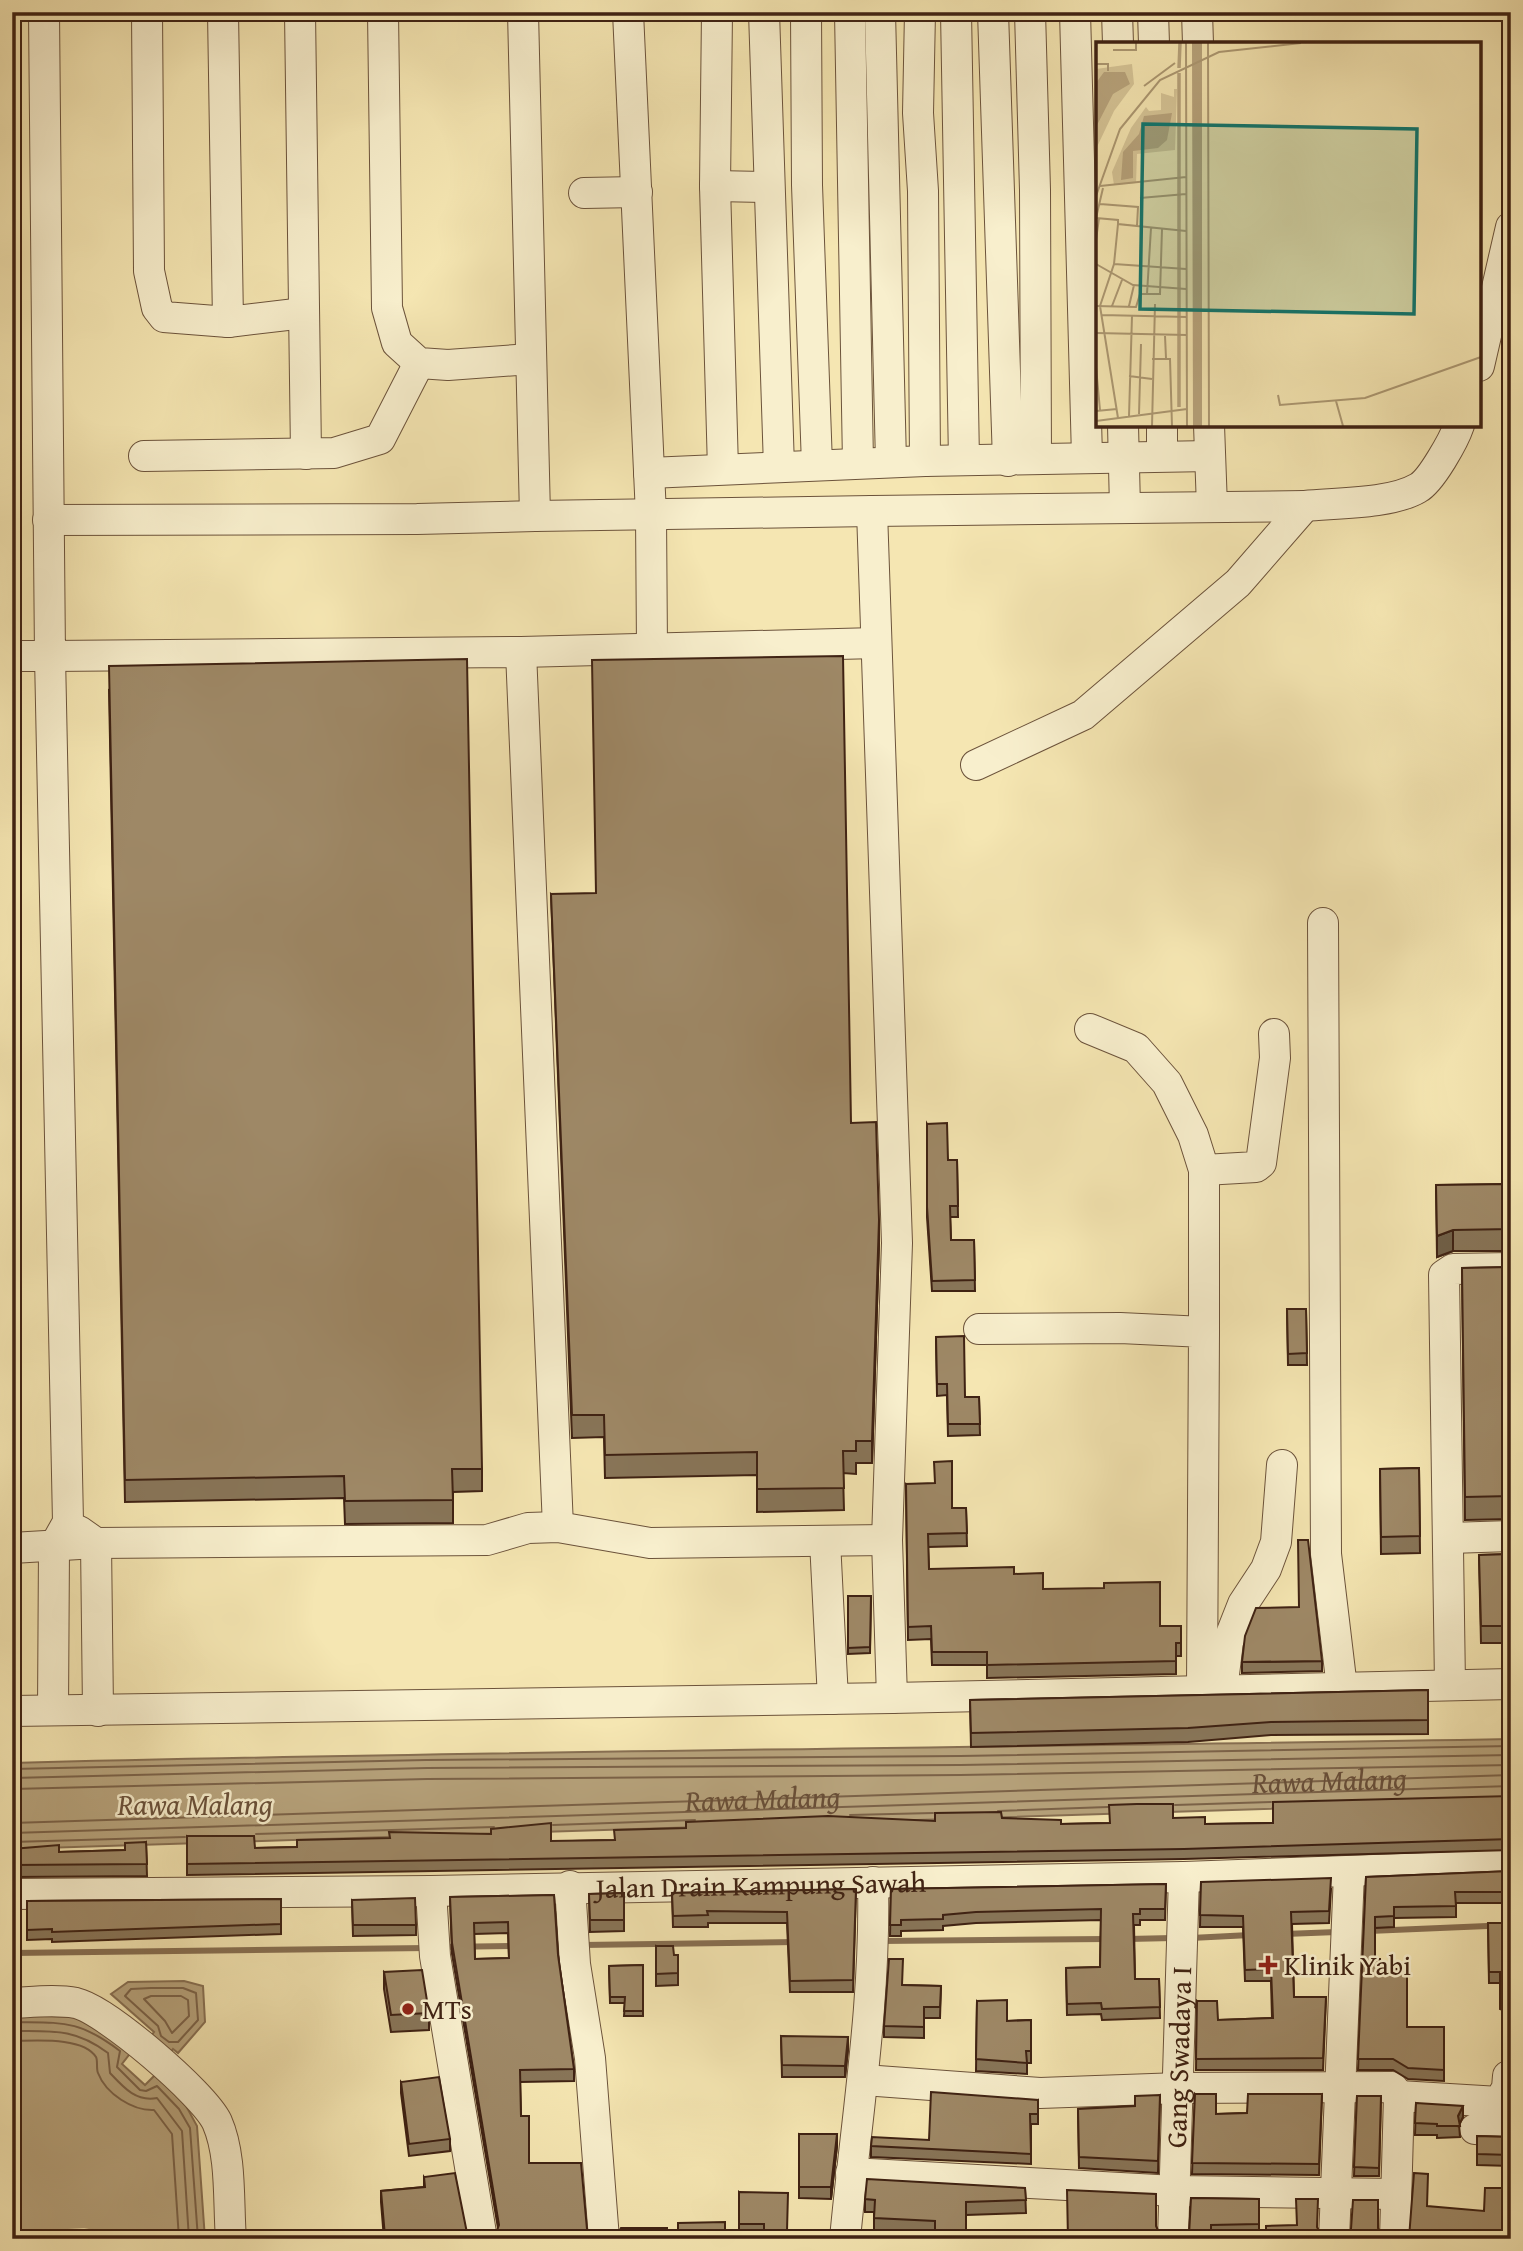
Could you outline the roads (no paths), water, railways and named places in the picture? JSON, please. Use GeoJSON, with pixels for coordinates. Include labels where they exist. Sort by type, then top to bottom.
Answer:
{"type":"FeatureCollection","features":[{"type":"Feature","properties":{"kind":"street"},"geometry":{"type":"LineString","coordinates":[[44,12],[61,1534],[52,1710]]}},
{"type":"Feature","properties":{"kind":"street"},"geometry":{"type":"LineString","coordinates":[[147,12],[149,271],[157,308],[164,317],[228,322],[304,313]]}},
{"type":"Feature","properties":{"kind":"street"},"geometry":{"type":"LineString","coordinates":[[223,12],[228,322]]}},
{"type":"Feature","properties":{"kind":"street"},"geometry":{"type":"LineString","coordinates":[[300,12],[306,454]]}},
{"type":"Feature","properties":{"kind":"street"},"geometry":{"type":"LineString","coordinates":[[383,12],[387,308],[397,343],[419,363],[448,365],[531,359]]}},
{"type":"Feature","properties":{"kind":"street"},"geometry":{"type":"LineString","coordinates":[[523,12],[535,516]]}},
{"type":"Feature","properties":{"kind":"street"},"geometry":{"type":"LineString","coordinates":[[628,12],[651,515],[652,649]]}},
{"type":"Feature","properties":{"kind":"street"},"geometry":{"type":"LineString","coordinates":[[717,12],[715,186],[723,469]]}},
{"type":"Feature","properties":{"kind":"street"},"geometry":{"type":"LineString","coordinates":[[764,12],[765,116],[779,467]]}},
{"type":"Feature","properties":{"kind":"street"},"geometry":{"type":"LineString","coordinates":[[806,12],[806,115],[817,465]]}},
{"type":"Feature","properties":{"kind":"street"},"geometry":{"type":"LineString","coordinates":[[850,12],[858,463]]}},
{"type":"Feature","properties":{"kind":"street"},"geometry":{"type":"LineString","coordinates":[[880,12],[891,462]]}},
{"type":"Feature","properties":{"kind":"street"},"geometry":{"type":"LineString","coordinates":[[920,12],[918,113],[923,191],[925,461]]}},
{"type":"Feature","properties":{"kind":"street"},"geometry":{"type":"LineString","coordinates":[[956,12],[964,460]]}},
{"type":"Feature","properties":{"kind":"street"},"geometry":{"type":"LineString","coordinates":[[993,12],[997,112],[1022,459]]}},
{"type":"Feature","properties":{"kind":"street"},"geometry":{"type":"LineString","coordinates":[[1022,459],[1035,190],[1030,12]]}},
{"type":"Feature","properties":{"kind":"street"},"geometry":{"type":"LineString","coordinates":[[1075,12],[1087,110],[1087,457]]}},
{"type":"Feature","properties":{"kind":"street"},"geometry":{"type":"LineString","coordinates":[[1117,12],[1118,42]]}},
{"type":"Feature","properties":{"kind":"street"},"geometry":{"type":"LineString","coordinates":[[1153,12],[1154,42]]}},
{"type":"Feature","properties":{"kind":"street"},"geometry":{"type":"LineString","coordinates":[[1197,12],[1198,42]]}},
{"type":"Feature","properties":{"kind":"street"},"geometry":{"type":"LineString","coordinates":[[765,116],[1087,110]]}},
{"type":"Feature","properties":{"kind":"street"},"geometry":{"type":"LineString","coordinates":[[715,186],[768,187]]}},
{"type":"Feature","properties":{"kind":"street"},"geometry":{"type":"LineString","coordinates":[[584,193],[637,192]]}},
{"type":"Feature","properties":{"kind":"street"},"geometry":{"type":"LineString","coordinates":[[1481,357],[1511,227]]}},
{"type":"Feature","properties":{"kind":"street"},"geometry":{"type":"LineString","coordinates":[[144,456],[334,453],[380,439],[419,363]]}},
{"type":"Feature","properties":{"kind":"street"},"geometry":{"type":"LineString","coordinates":[[1123,427],[1125,508]]}},
{"type":"Feature","properties":{"kind":"street"},"geometry":{"type":"LineString","coordinates":[[1162,427],[1163,456]]}},
{"type":"Feature","properties":{"kind":"street"},"geometry":{"type":"LineString","coordinates":[[1209,427],[1212,507]]}},
{"type":"Feature","properties":{"kind":"street"},"geometry":{"type":"LineString","coordinates":[[48,520],[1305,506],[1391,497],[1420,488],[1454,439],[1458,427]]}},
{"type":"Feature","properties":{"kind":"street"},"geometry":{"type":"LineString","coordinates":[[649,473],[858,463],[1210,456]]}},
{"type":"Feature","properties":{"kind":"street"},"geometry":{"type":"LineString","coordinates":[[976,765],[1083,715],[1238,583],[1305,506]]}},
{"type":"Feature","properties":{"kind":"street"},"geometry":{"type":"LineString","coordinates":[[872,511],[897,1243],[887,1540],[892,1698]]}},
{"type":"Feature","properties":{"kind":"street"},"geometry":{"type":"LineString","coordinates":[[12,656],[521,652],[876,643]]}},
{"type":"Feature","properties":{"kind":"street"},"geometry":{"type":"LineString","coordinates":[[521,652],[558,1527]]}},
{"type":"Feature","properties":{"kind":"street"},"geometry":{"type":"LineString","coordinates":[[1323,923],[1326,1554],[1342,1688]]}},
{"type":"Feature","properties":{"kind":"street"},"geometry":{"type":"LineString","coordinates":[[1090,1029],[1136,1048],[1167,1083],[1193,1135],[1204,1170],[1204,1332],[1212,1690]]}},
{"type":"Feature","properties":{"kind":"street"},"geometry":{"type":"LineString","coordinates":[[1204,1170],[1256,1167],[1261,1163],[1275,1058],[1274,1034]]}},
{"type":"Feature","properties":{"kind":"street"},"geometry":{"type":"LineString","coordinates":[[1450,1685],[1450,1538],[1444,1275],[1453,1269],[1511,1268]]}},
{"type":"Feature","properties":{"kind":"street"},"geometry":{"type":"LineString","coordinates":[[979,1329],[1120,1328],[1204,1332]]}},
{"type":"Feature","properties":{"kind":"street"},"geometry":{"type":"LineString","coordinates":[[1212,1690],[1227,1642],[1243,1604],[1266,1569],[1276,1542],[1282,1465]]}},
{"type":"Feature","properties":{"kind":"street"},"geometry":{"type":"LineString","coordinates":[[12,1548],[61,1534],[96,1544],[487,1540],[527,1528],[558,1527],[650,1543],[887,1540]]}},
{"type":"Feature","properties":{"kind":"street"},"geometry":{"type":"LineString","coordinates":[[1450,1538],[1511,1536]]}},
{"type":"Feature","properties":{"kind":"street"},"geometry":{"type":"LineString","coordinates":[[825,1541],[833,1699]]}},
{"type":"Feature","properties":{"kind":"street"},"geometry":{"type":"LineString","coordinates":[[96,1544],[98,1711]]}},
{"type":"Feature","properties":{"kind":"street"},"geometry":{"type":"LineString","coordinates":[[12,1711],[892,1698],[1511,1684]]}},
{"type":"Feature","properties":{"kind":"street","name":"Jalan Drain Kampung Sawah"},"geometry":{"type":"LineString","coordinates":[[12,1894],[431,1891],[570,1886],[1184,1877],[1511,1865]]}},
{"type":"Feature","properties":{"kind":"street"},"geometry":{"type":"LineString","coordinates":[[1334,2239],[1349,1873]]}},
{"type":"Feature","properties":{"kind":"street","name":"Gang Swadaya I"},"geometry":{"type":"LineString","coordinates":[[1173,2239],[1180,2088],[1184,1877]]}},
{"type":"Feature","properties":{"kind":"street"},"geometry":{"type":"LineString","coordinates":[[845,2239],[864,2080],[874,1926],[873,1882]]}},
{"type":"Feature","properties":{"kind":"street"},"geometry":{"type":"LineString","coordinates":[[570,1886],[575,1964],[590,2058],[604,2239]]}},
{"type":"Feature","properties":{"kind":"street"},"geometry":{"type":"LineString","coordinates":[[431,1891],[435,1956],[482,2239]]}},
{"type":"Feature","properties":{"kind":"street"},"geometry":{"type":"LineString","coordinates":[[12,2003],[77,2003],[102,2014],[198,2095],[217,2122],[224,2147],[231,2239]]}},
{"type":"Feature","properties":{"kind":"street"},"geometry":{"type":"LineString","coordinates":[[864,2080],[1040,2093],[1180,2088],[1340,2087],[1499,2102],[1507,2088],[1508,2076]]}},
{"type":"Feature","properties":{"kind":"street"},"geometry":{"type":"LineString","coordinates":[[1395,2091],[1395,2239]]}},
{"type":"Feature","properties":{"kind":"street"},"geometry":{"type":"LineString","coordinates":[[1475,2129],[1511,2131]]}},
{"type":"Feature","properties":{"kind":"street"},"geometry":{"type":"LineString","coordinates":[[851,2173],[1175,2191],[1396,2194]]}},
{"type":"Feature","properties":{"kind":"water","name":"Rawa Malang"},"geometry":{"type":"Polygon","coordinates":[[[1511,1739],[1511,1801],[12,1849],[12,1763],[1511,1739]]]}},
{"type":"Feature","properties":{"kind":"water"},"geometry":{"type":"Polygon","coordinates":[[[184,1981],[203,1986],[205,2022],[178,2053],[173,2049],[170,2053],[151,2036],[154,2032],[111,1994],[128,1982],[184,1981]]]}},
{"type":"Feature","properties":{"kind":"water"},"geometry":{"type":"Polygon","coordinates":[[[12,2015],[76,2017],[132,2051],[122,2064],[145,2085],[156,2074],[185,2104],[197,2126],[205,2239],[12,2239],[12,2015]]]}},
{"type":"Feature","properties":{"kind":"waterway"},"geometry":{"type":"LineString","coordinates":[[1369,1931],[1511,1925]]}},
{"type":"Feature","properties":{"kind":"waterway"},"geometry":{"type":"LineString","coordinates":[[1285,1934],[1337,1932]]}},
{"type":"Feature","properties":{"kind":"waterway"},"geometry":{"type":"LineString","coordinates":[[1191,1938],[1250,1935]]}},
{"type":"Feature","properties":{"kind":"waterway"},"geometry":{"type":"LineString","coordinates":[[1128,1939],[1173,1938]]}},
{"type":"Feature","properties":{"kind":"waterway"},"geometry":{"type":"LineString","coordinates":[[879,1941],[1107,1939]]}},
{"type":"Feature","properties":{"kind":"waterway"},"geometry":{"type":"LineString","coordinates":[[582,1945],[795,1942]]}},
{"type":"Feature","properties":{"kind":"waterway"},"geometry":{"type":"LineString","coordinates":[[442,1947],[515,1946]]}},
{"type":"Feature","properties":{"kind":"waterway"},"geometry":{"type":"LineString","coordinates":[[12,1953],[428,1948]]}},
{"type":"Feature","properties":{"kind":"place","name":"Klinik Yabi"},"geometry":{"type":"Point","coordinates":[1268,1965]}},
{"type":"Feature","properties":{"kind":"place","name":"MTs"},"geometry":{"type":"Point","coordinates":[408,2009]}}]}
